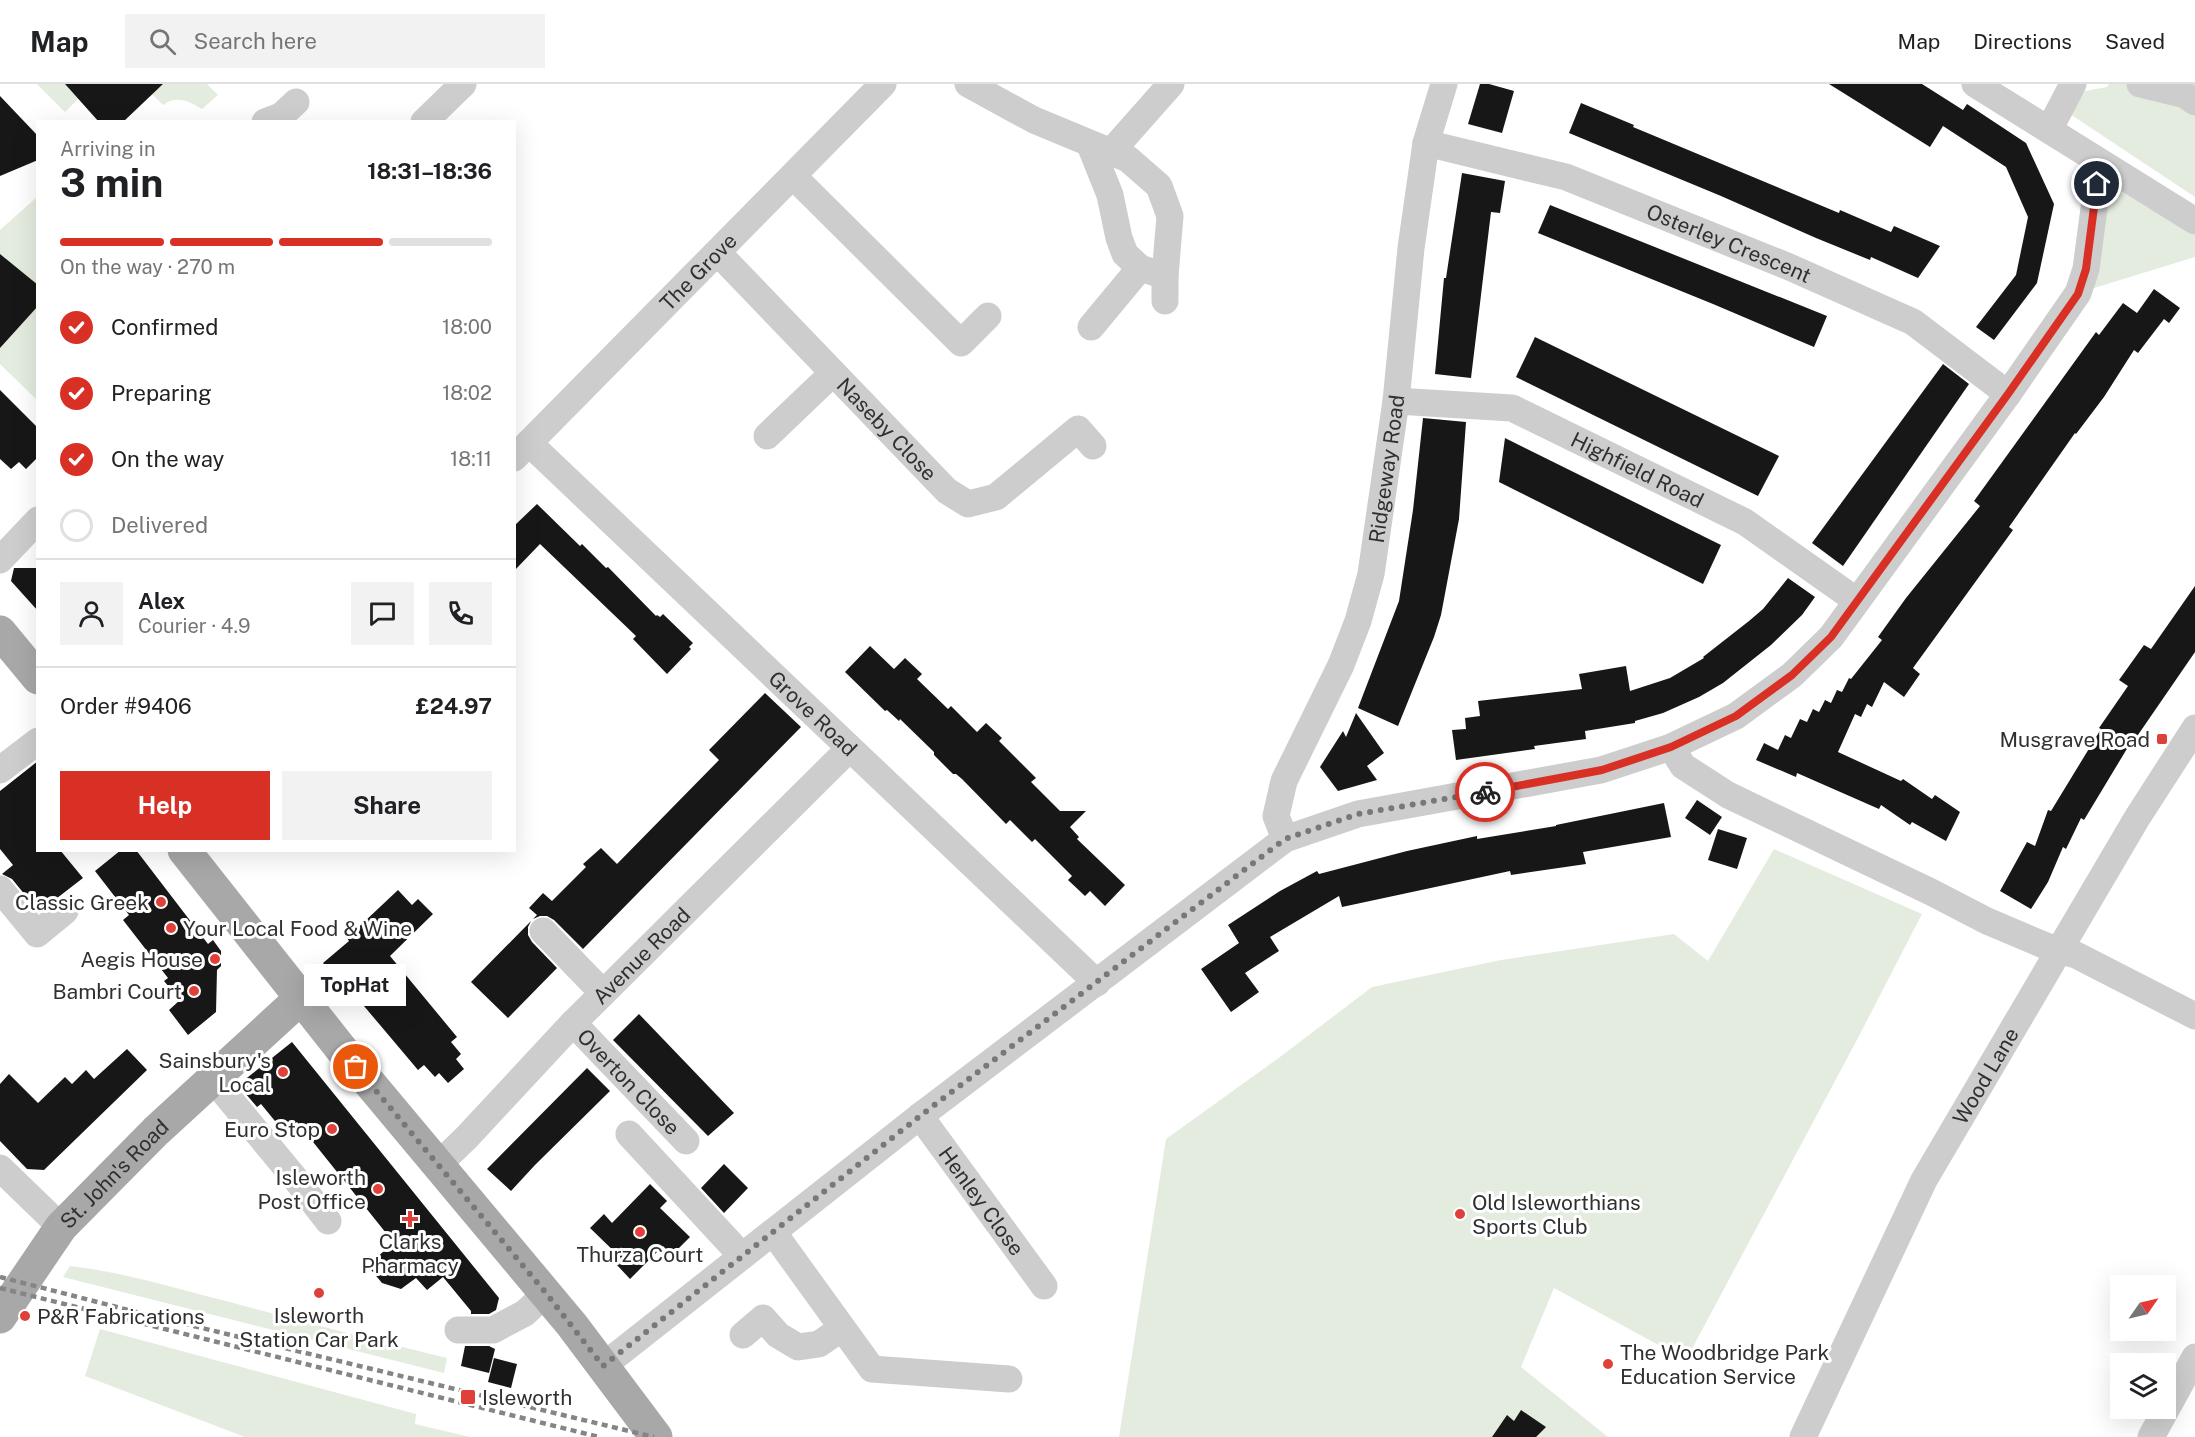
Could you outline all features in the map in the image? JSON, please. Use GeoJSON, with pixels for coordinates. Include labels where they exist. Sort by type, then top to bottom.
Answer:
{"type":"FeatureCollection","features":[{"type":"Feature","properties":{"kind":"main road"},"geometry":{"type":"LineString","coordinates":[[4,645],[36,676]]}},
{"type":"Feature","properties":{"kind":"main road"},"geometry":{"type":"LineString","coordinates":[[186,852],[301,998],[546,1293],[656,1437]]}},
{"type":"Feature","properties":{"kind":"main road","name":"St. John's Road"},"geometry":{"type":"LineString","coordinates":[[0,1317],[60,1227],[156,1131],[301,998]]}},
{"type":"Feature","properties":{"kind":"street"},"geometry":{"type":"LineString","coordinates":[[426,120],[464,84]]}},
{"type":"Feature","properties":{"kind":"street","name":"The Grove"},"geometry":{"type":"LineString","coordinates":[[522,451],[883,84]]}},
{"type":"Feature","properties":{"kind":"street"},"geometry":{"type":"LineString","coordinates":[[968,84],[1035,120],[1128,159],[1159,186],[1170,216],[1157,282],[1091,327]]}},
{"type":"Feature","properties":{"kind":"street"},"geometry":{"type":"LineString","coordinates":[[1100,149],[1171,84]]}},
{"type":"Feature","properties":{"kind":"street","name":"Ridgeway Road"},"geometry":{"type":"LineString","coordinates":[[1285,839],[1276,816],[1284,780],[1341,665],[1358,621],[1371,574],[1396,401],[1411,248],[1426,143],[1444,84]]}},
{"type":"Feature","properties":{"kind":"street"},"geometry":{"type":"LineString","coordinates":[[1975,84],[2195,221]]}},
{"type":"Feature","properties":{"kind":"street"},"geometry":{"type":"LineString","coordinates":[[2049,130],[2073,84]]}},
{"type":"Feature","properties":{"kind":"street"},"geometry":{"type":"LineString","coordinates":[[2140,84],[2185,95],[2195,102]]}},
{"type":"Feature","properties":{"kind":"street"},"geometry":{"type":"LineString","coordinates":[[270,120],[281,116],[296,102]]}},
{"type":"Feature","properties":{"kind":"street","name":"Osterley Crescent"},"geometry":{"type":"LineString","coordinates":[[1426,143],[1566,177],[1787,266],[1913,322],[2008,394]]}},
{"type":"Feature","properties":{"kind":"street"},"geometry":{"type":"LineString","coordinates":[[1100,149],[1119,238],[1125,254],[1157,282]]}},
{"type":"Feature","properties":{"kind":"street"},"geometry":{"type":"LineString","coordinates":[[603,1366],[920,1116],[1285,839],[1358,814],[1602,770],[1671,747],[1736,716],[1792,675],[1831,637],[2078,294],[2086,269],[2100,163]]}},
{"type":"Feature","properties":{"kind":"street"},"geometry":{"type":"LineString","coordinates":[[793,176],[961,343],[988,316]]}},
{"type":"Feature","properties":{"kind":"street","name":"Naseby Close"},"geometry":{"type":"LineString","coordinates":[[718,253],[947,491],[968,504],[996,497],[1087,432]]}},
{"type":"Feature","properties":{"kind":"street"},"geometry":{"type":"LineString","coordinates":[[767,436],[833,373]]}},
{"type":"Feature","properties":{"kind":"street","name":"Highfield Road"},"geometry":{"type":"LineString","coordinates":[[1396,401],[1512,408],[1745,522],[1857,601]]}},
{"type":"Feature","properties":{"kind":"street","name":"Grove Road"},"geometry":{"type":"LineString","coordinates":[[522,451],[849,749],[1097,983]]}},
{"type":"Feature","properties":{"kind":"street"},"geometry":{"type":"LineString","coordinates":[[0,560],[36,522]]}},
{"type":"Feature","properties":{"kind":"street","name":"Wood Lane"},"geometry":{"type":"LineString","coordinates":[[1803,1437],[1924,1180],[2137,818],[2195,728]]}},
{"type":"Feature","properties":{"kind":"street"},"geometry":{"type":"LineString","coordinates":[[0,770],[36,743]]}},
{"type":"Feature","properties":{"kind":"street"},"geometry":{"type":"LineString","coordinates":[[1671,747],[1683,766],[1728,795],[1931,891],[1987,921],[2060,950],[2076,954],[2195,1016]]}},
{"type":"Feature","properties":{"kind":"street","name":"Avenue Road"},"geometry":{"type":"LineString","coordinates":[[438,1165],[573,1023],[849,749]]}},
{"type":"Feature","properties":{"kind":"street"},"geometry":{"type":"LineString","coordinates":[[0,889],[37,934],[65,911]]}},
{"type":"Feature","properties":{"kind":"street"},"geometry":{"type":"LineString","coordinates":[[543,931],[603,993]]}},
{"type":"Feature","properties":{"kind":"street","name":"Overton Close"},"geometry":{"type":"LineString","coordinates":[[573,1023],[686,1141]]}},
{"type":"Feature","properties":{"kind":"street"},"geometry":{"type":"LineString","coordinates":[[213,1080],[328,1221]]}},
{"type":"Feature","properties":{"kind":"street","name":"Henley Close"},"geometry":{"type":"LineString","coordinates":[[920,1116],[1044,1286]]}},
{"type":"Feature","properties":{"kind":"street"},"geometry":{"type":"LineString","coordinates":[[629,1134],[742,1256]]}},
{"type":"Feature","properties":{"kind":"street"},"geometry":{"type":"LineString","coordinates":[[0,1168],[60,1227]]}},
{"type":"Feature","properties":{"kind":"street"},"geometry":{"type":"LineString","coordinates":[[773,1232],[872,1369],[1010,1379]]}},
{"type":"Feature","properties":{"kind":"street"},"geometry":{"type":"LineString","coordinates":[[458,1330],[493,1330],[525,1313],[546,1293]]}},
{"type":"Feature","properties":{"kind":"street"},"geometry":{"type":"LineString","coordinates":[[743,1335],[763,1318],[778,1335],[798,1347],[819,1344],[842,1328]]}},
{"type":"Feature","properties":{"kind":"street"},"geometry":{"type":"LineString","coordinates":[[2151,1437],[2195,1357]]}},
{"type":"Feature","properties":{"kind":"shaded area"},"geometry":{"type":"Polygon","coordinates":[[[37,84],[65,84],[78,99],[65,112],[37,84]]]}},
{"type":"Feature","properties":{"kind":"shaded area"},"geometry":{"type":"Polygon","coordinates":[[[163,84],[207,84],[218,95],[202,109],[182,100],[173,100],[163,105],[152,94],[163,84]]]}},
{"type":"Feature","properties":{"kind":"shaded area"},"geometry":{"type":"Polygon","coordinates":[[[2109,84],[2195,84],[2195,197],[2070,114],[2085,91],[2107,87],[2109,84]]]}},
{"type":"Feature","properties":{"kind":"shaded area"},"geometry":{"type":"Polygon","coordinates":[[[2100,163],[2195,221],[2195,257],[2078,293],[2100,163]]]}},
{"type":"Feature","properties":{"kind":"shaded area"},"geometry":{"type":"Polygon","coordinates":[[[36,198],[36,284],[0,254],[0,230],[36,198]]]}},
{"type":"Feature","properties":{"kind":"shaded area"},"geometry":{"type":"Polygon","coordinates":[[[36,307],[36,399],[0,364],[0,348],[36,307]]]}},
{"type":"Feature","properties":{"kind":"shaded area","name":"Old Isleworthians Sports Club"},"geometry":{"type":"Polygon","coordinates":[[[1774,849],[1922,914],[1686,1360],[1554,1288],[1521,1367],[1608,1437],[1119,1437],[1166,1139],[1372,987],[1501,960],[1674,934],[1708,961],[1774,849]]]}},
{"type":"Feature","properties":{"kind":"shaded area"},"geometry":{"type":"Polygon","coordinates":[[[70,1266],[148,1281],[447,1358],[444,1373],[63,1277],[70,1266]]]}},
{"type":"Feature","properties":{"kind":"shaded area"},"geometry":{"type":"Polygon","coordinates":[[[100,1329],[416,1414],[415,1424],[470,1437],[245,1437],[85,1376],[100,1329]]]}},
{"type":"Feature","properties":{"kind":"building"},"geometry":{"type":"Polygon","coordinates":[[[65,84],[163,84],[125,120],[97,120],[65,84]]]}},
{"type":"Feature","properties":{"kind":"building"},"geometry":{"type":"Polygon","coordinates":[[[1480,84],[1489,84],[1514,91],[1502,133],[1468,124],[1480,84]]]}},
{"type":"Feature","properties":{"kind":"building"},"geometry":{"type":"Polygon","coordinates":[[[1829,84],[1922,84],[1963,110],[1967,104],[2026,143],[2054,204],[2037,283],[1994,340],[1976,327],[2016,275],[2028,217],[2006,167],[1943,126],[1930,147],[1829,84]]]}},
{"type":"Feature","properties":{"kind":"building"},"geometry":{"type":"Polygon","coordinates":[[[0,96],[36,134],[36,161],[0,176],[0,96]]]}},
{"type":"Feature","properties":{"kind":"building"},"geometry":{"type":"Polygon","coordinates":[[[1581,103],[1839,213],[1840,210],[1891,232],[1894,226],[1940,246],[1918,278],[1871,257],[1870,260],[1569,133],[1581,103]]]}},
{"type":"Feature","properties":{"kind":"building"},"geometry":{"type":"Polygon","coordinates":[[[1462,173],[1505,181],[1500,213],[1491,212],[1471,378],[1435,374],[1444,278],[1446,278],[1462,173]]]}},
{"type":"Feature","properties":{"kind":"building"},"geometry":{"type":"Polygon","coordinates":[[[1550,205],[1827,316],[1814,347],[1538,233],[1550,205]]]}},
{"type":"Feature","properties":{"kind":"building"},"geometry":{"type":"Polygon","coordinates":[[[0,254],[36,283],[36,308],[0,348],[0,254]]]}},
{"type":"Feature","properties":{"kind":"building"},"geometry":{"type":"Polygon","coordinates":[[[2154,289],[2180,308],[2169,323],[2164,319],[2138,353],[2134,350],[2104,397],[2075,433],[2009,527],[2013,530],[1913,668],[1920,674],[1904,697],[1884,682],[1872,707],[1867,704],[1861,717],[1855,714],[1838,752],[1901,781],[1903,779],[1932,799],[1935,795],[1960,812],[1946,841],[1912,822],[1910,825],[1881,805],[1879,809],[1797,773],[1796,777],[1756,760],[1764,743],[1778,750],[1785,735],[1791,738],[1800,719],[1807,722],[1813,709],[1819,712],[1825,700],[1831,703],[1837,690],[1842,692],[1849,678],[1851,679],[1882,640],[1878,637],[1906,598],[1980,506],[1974,501],[2096,332],[2099,335],[2123,303],[2137,313],[2154,289]]]}},
{"type":"Feature","properties":{"kind":"building"},"geometry":{"type":"Polygon","coordinates":[[[1535,337],[1779,456],[1758,496],[1516,377],[1535,337]]]}},
{"type":"Feature","properties":{"kind":"building"},"geometry":{"type":"Polygon","coordinates":[[[1943,364],[1969,384],[1843,566],[1812,543],[1943,364]]]}},
{"type":"Feature","properties":{"kind":"building"},"geometry":{"type":"Polygon","coordinates":[[[0,390],[36,426],[36,459],[26,469],[19,462],[11,469],[0,459],[0,390]]]}},
{"type":"Feature","properties":{"kind":"building"},"geometry":{"type":"Polygon","coordinates":[[[1423,418],[1466,422],[1459,519],[1441,615],[1398,726],[1358,708],[1399,601],[1413,510],[1423,418]]]}},
{"type":"Feature","properties":{"kind":"building"},"geometry":{"type":"Polygon","coordinates":[[[1505,438],[1721,545],[1703,584],[1499,482],[1505,438]]]}},
{"type":"Feature","properties":{"kind":"building"},"geometry":{"type":"Polygon","coordinates":[[[537,504],[580,546],[582,544],[606,568],[608,567],[656,616],[660,617],[663,614],[693,643],[689,647],[691,649],[667,674],[633,639],[636,636],[540,544],[516,569],[516,524],[537,504]]]}},
{"type":"Feature","properties":{"kind":"building"},"geometry":{"type":"Polygon","coordinates":[[[14,568],[36,568],[36,609],[11,581],[14,568]]]}},
{"type":"Feature","properties":{"kind":"building"},"geometry":{"type":"Polygon","coordinates":[[[1788,578],[1815,597],[1802,615],[1771,645],[1723,683],[1699,697],[1663,713],[1635,721],[1635,723],[1585,731],[1586,739],[1456,760],[1452,730],[1466,729],[1465,718],[1480,716],[1478,701],[1582,689],[1579,674],[1626,666],[1630,691],[1670,678],[1704,658],[1749,621],[1763,609],[1788,578]]]}},
{"type":"Feature","properties":{"kind":"building"},"geometry":{"type":"Polygon","coordinates":[[[2195,586],[2195,652],[2128,747],[2084,820],[2081,818],[2066,849],[2063,847],[2048,882],[2031,909],[2000,891],[2027,842],[2035,846],[2048,810],[2051,811],[2101,729],[2099,728],[2128,686],[2119,680],[2144,645],[2151,649],[2195,586]]]}},
{"type":"Feature","properties":{"kind":"building"},"geometry":{"type":"Polygon","coordinates":[[[870,646],[894,669],[905,658],[922,674],[917,679],[948,709],[951,706],[977,732],[986,723],[1002,738],[999,741],[1036,778],[1031,782],[1060,811],[1086,811],[1070,827],[1079,837],[1077,839],[1125,885],[1105,906],[1090,891],[1085,896],[1068,880],[1072,876],[1035,839],[1032,842],[1010,820],[1006,824],[900,719],[899,721],[887,710],[885,711],[845,672],[870,646]]]}},
{"type":"Feature","properties":{"kind":"building"},"geometry":{"type":"Polygon","coordinates":[[[765,693],[801,727],[583,949],[554,920],[547,916],[533,919],[537,915],[529,908],[543,893],[552,901],[586,867],[583,864],[601,848],[617,864],[719,760],[709,750],[765,693]]]}},
{"type":"Feature","properties":{"kind":"building"},"geometry":{"type":"Polygon","coordinates":[[[1356,713],[1384,753],[1367,766],[1377,780],[1338,791],[1320,767],[1343,731],[1346,737],[1356,713]]]}},
{"type":"Feature","properties":{"kind":"building"},"geometry":{"type":"Polygon","coordinates":[[[36,763],[36,852],[62,852],[83,878],[39,912],[12,879],[2,874],[13,865],[0,849],[0,791],[36,763]]]}},
{"type":"Feature","properties":{"kind":"building"},"geometry":{"type":"Polygon","coordinates":[[[1697,800],[1722,817],[1710,835],[1685,818],[1697,800]]]}},
{"type":"Feature","properties":{"kind":"building"},"geometry":{"type":"Polygon","coordinates":[[[1664,803],[1671,837],[1583,852],[1586,864],[1511,875],[1510,871],[1342,907],[1339,896],[1270,937],[1279,951],[1245,973],[1259,992],[1231,1012],[1201,969],[1239,943],[1228,925],[1280,891],[1317,871],[1319,874],[1477,836],[1477,839],[1556,826],[1664,803]]]}},
{"type":"Feature","properties":{"kind":"building"},"geometry":{"type":"Polygon","coordinates":[[[1718,829],[1747,838],[1737,869],[1708,860],[1718,829]]]}},
{"type":"Feature","properties":{"kind":"building"},"geometry":{"type":"Polygon","coordinates":[[[119,852],[138,852],[208,944],[213,940],[221,951],[221,966],[217,970],[216,1012],[188,1035],[169,1010],[180,1000],[164,981],[168,978],[123,920],[129,915],[95,871],[119,852]]]}},
{"type":"Feature","properties":{"kind":"building"},"geometry":{"type":"Polygon","coordinates":[[[398,890],[412,905],[418,899],[433,914],[390,956],[457,1037],[451,1042],[461,1054],[456,1059],[464,1069],[448,1083],[439,1073],[435,1077],[424,1065],[418,1070],[353,993],[350,995],[323,963],[349,941],[347,938],[398,890]]]}},
{"type":"Feature","properties":{"kind":"building"},"geometry":{"type":"Polygon","coordinates":[[[531,921],[528,935],[557,968],[508,1018],[471,982],[531,921]]]}},
{"type":"Feature","properties":{"kind":"building"},"geometry":{"type":"Polygon","coordinates":[[[639,1014],[734,1113],[708,1136],[613,1040],[639,1014]]]}},
{"type":"Feature","properties":{"kind":"building"},"geometry":{"type":"Polygon","coordinates":[[[292,1042],[499,1298],[496,1310],[489,1314],[471,1314],[471,1311],[443,1277],[427,1290],[416,1278],[401,1289],[382,1283],[367,1265],[394,1243],[297,1122],[284,1132],[261,1104],[257,1107],[238,1085],[292,1042]]]}},
{"type":"Feature","properties":{"kind":"building"},"geometry":{"type":"Polygon","coordinates":[[[127,1049],[147,1070],[44,1170],[27,1169],[0,1141],[0,1084],[9,1074],[38,1103],[65,1077],[72,1084],[86,1070],[94,1079],[127,1049]]]}},
{"type":"Feature","properties":{"kind":"building"},"geometry":{"type":"Polygon","coordinates":[[[587,1068],[610,1091],[511,1191],[487,1169],[587,1068]]]}},
{"type":"Feature","properties":{"kind":"building"},"geometry":{"type":"Polygon","coordinates":[[[724,1164],[748,1188],[724,1213],[701,1188],[724,1164]]]}},
{"type":"Feature","properties":{"kind":"building","name":"Thurza Court"},"geometry":{"type":"Polygon","coordinates":[[[650,1184],[667,1201],[660,1208],[690,1237],[672,1255],[663,1246],[630,1279],[616,1264],[621,1258],[590,1228],[604,1214],[612,1223],[650,1184]]]}},
{"type":"Feature","properties":{"kind":"building"},"geometry":{"type":"Polygon","coordinates":[[[465,1346],[489,1346],[495,1349],[489,1373],[461,1366],[465,1346]]]}},
{"type":"Feature","properties":{"kind":"building"},"geometry":{"type":"Polygon","coordinates":[[[494,1358],[517,1364],[511,1388],[488,1382],[494,1358]]]}},
{"type":"Feature","properties":{"kind":"building"},"geometry":{"type":"Polygon","coordinates":[[[1521,1410],[1546,1427],[1536,1437],[1492,1437],[1507,1415],[1514,1421],[1521,1410]]]}},
{"type":"Feature","properties":{"kind":"railway"},"geometry":{"type":"LineString","coordinates":[[0,1277],[654,1437]]}},
{"type":"Feature","properties":{"kind":"railway"},"geometry":{"type":"LineString","coordinates":[[0,1288],[599,1437]]}},
{"type":"Feature","properties":{"kind":"way so far"},"geometry":{"type":"LineString","coordinates":[[356,1067],[546,1293],[603,1366],[920,1116],[1285,839],[1358,814],[1485,792]]}},
{"type":"Feature","properties":{"kind":"place","name":"Musgrave Road"},"geometry":{"type":"Point","coordinates":[2162,739]}},
{"type":"Feature","properties":{"kind":"place","name":"Classic Greek"},"geometry":{"type":"Point","coordinates":[161,902]}},
{"type":"Feature","properties":{"kind":"place","name":"Your Local Food & Wine"},"geometry":{"type":"Point","coordinates":[171,928]}},
{"type":"Feature","properties":{"kind":"place","name":"Aegis House"},"geometry":{"type":"Point","coordinates":[215,959]}},
{"type":"Feature","properties":{"kind":"place","name":"Bambri Court"},"geometry":{"type":"Point","coordinates":[194,991]}},
{"type":"Feature","properties":{"kind":"place","name":"TopHat"},"geometry":{"type":"Point","coordinates":[356,1067]}},
{"type":"Feature","properties":{"kind":"place","name":"Sainsbury's Local"},"geometry":{"type":"Point","coordinates":[283,1072]}},
{"type":"Feature","properties":{"kind":"place","name":"Euro Stop"},"geometry":{"type":"Point","coordinates":[332,1129]}},
{"type":"Feature","properties":{"kind":"place","name":"Isleworth Post Office"},"geometry":{"type":"Point","coordinates":[378,1189]}},
{"type":"Feature","properties":{"kind":"place","name":"Old Isleworthians Sports Club"},"geometry":{"type":"Point","coordinates":[1460,1214]}},
{"type":"Feature","properties":{"kind":"place","name":"Clarks Pharmacy"},"geometry":{"type":"Point","coordinates":[410,1219]}},
{"type":"Feature","properties":{"kind":"place","name":"Thurza Court"},"geometry":{"type":"Point","coordinates":[640,1232]}},
{"type":"Feature","properties":{"kind":"place","name":"Isleworth Station Car Park"},"geometry":{"type":"Point","coordinates":[319,1293]}},
{"type":"Feature","properties":{"kind":"place","name":"P&R Fabrications"},"geometry":{"type":"Point","coordinates":[25,1316]}},
{"type":"Feature","properties":{"kind":"place","name":"The Woodbridge Park Education Service"},"geometry":{"type":"Point","coordinates":[1608,1364]}},
{"type":"Feature","properties":{"kind":"place","name":"Isleworth"},"geometry":{"type":"Point","coordinates":[468,1397]}},
{"type":"Feature","properties":{"kind":"route"},"geometry":{"type":"LineString","coordinates":[[1485,792],[1602,770],[1671,747],[1736,716],[1792,675],[1831,637],[2078,294],[2086,269],[2097,184]]}}]}
